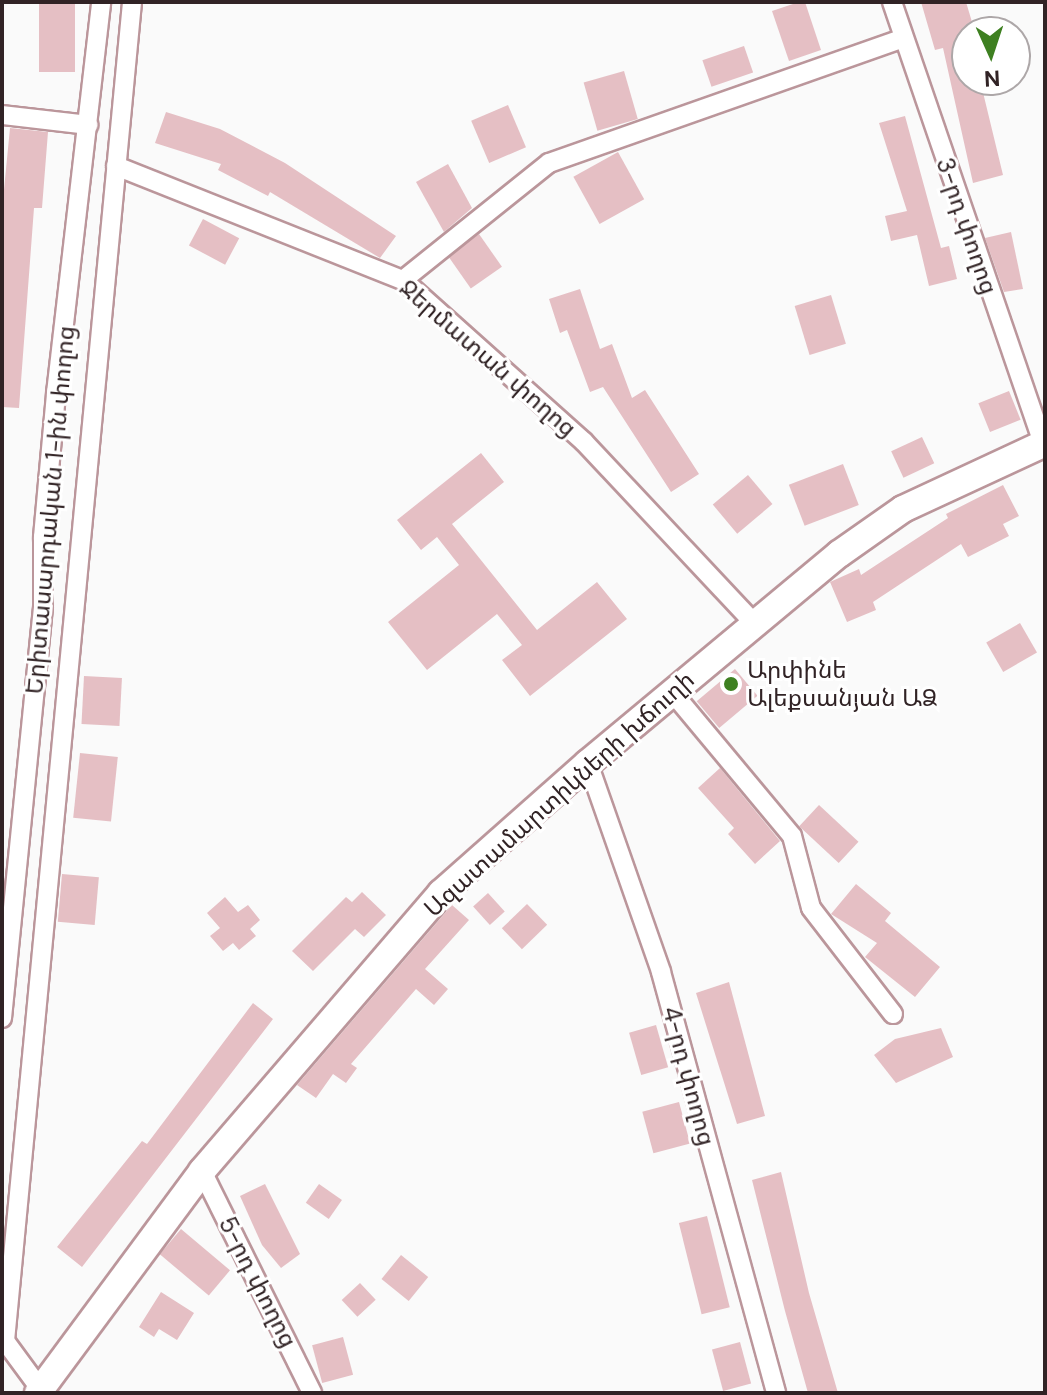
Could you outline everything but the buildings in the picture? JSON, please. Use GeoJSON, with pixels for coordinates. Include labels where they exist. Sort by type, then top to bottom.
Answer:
{"type":"FeatureCollection","features":[{"type":"Feature","properties":{"kind":"main road","name":"Ազատամարտիկների խճուղի"},"geometry":{"type":"LineString","coordinates":[[40,1391],[202,1171],[441,893],[588,763],[754,623],[903,509],[1044,445]]}},
{"type":"Feature","properties":{"kind":"street","name":"Երիտասարդական 1-ին փողոց"},"geometry":{"type":"LineString","coordinates":[[2,1018],[43,606],[43,537],[56,393],[101,2]]}},
{"type":"Feature","properties":{"kind":"street"},"geometry":{"type":"LineString","coordinates":[[40,1391],[5,1341],[132,2]]}},
{"type":"Feature","properties":{"kind":"street","name":"3-րդ փողոց"},"geometry":{"type":"LineString","coordinates":[[892,2],[1044,445]]}},
{"type":"Feature","properties":{"kind":"street"},"geometry":{"type":"LineString","coordinates":[[403,280],[549,163],[904,38]]}},
{"type":"Feature","properties":{"kind":"street"},"geometry":{"type":"LineString","coordinates":[[2,115],[88,125]]}},
{"type":"Feature","properties":{"kind":"street","name":"Ջերմատան փողոց"},"geometry":{"type":"LineString","coordinates":[[116,166],[403,280],[584,442],[754,623]]}},
{"type":"Feature","properties":{"kind":"street"},"geometry":{"type":"LineString","coordinates":[[672,692],[792,836],[811,908],[893,1014]]}},
{"type":"Feature","properties":{"kind":"street","name":"4-րդ փողոց"},"geometry":{"type":"LineString","coordinates":[[588,763],[661,972],[776,1393]]}},
{"type":"Feature","properties":{"kind":"street","name":"5-րդ փողոց"},"geometry":{"type":"LineString","coordinates":[[202,1171],[312,1393]]}},
{"type":"Feature","properties":{"kind":"place","name":"Արփինե Ալեքսանյան ԱՁ"},"geometry":{"type":"Point","coordinates":[731,684]}}]}
